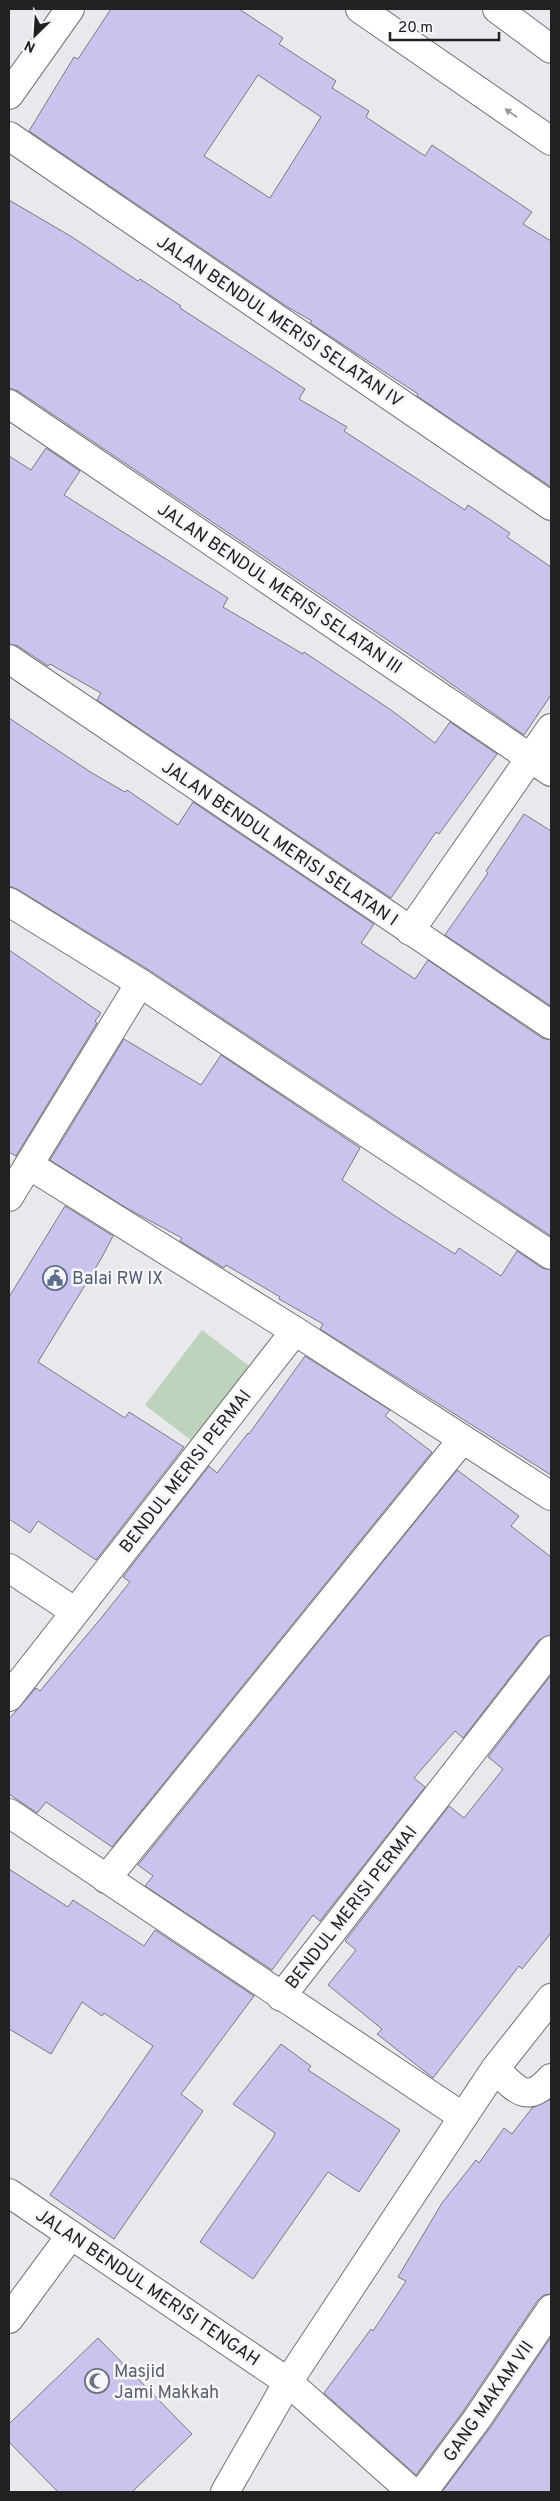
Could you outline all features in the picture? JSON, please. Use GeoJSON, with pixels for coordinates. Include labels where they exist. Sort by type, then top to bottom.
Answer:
{"type":"FeatureCollection","features":[{"type":"Feature","properties":{"kind":"street"},"geometry":{"type":"LineString","coordinates":[[9,95],[70,9]]}},
{"type":"Feature","properties":{"kind":"street"},"geometry":{"type":"LineString","coordinates":[[360,9],[551,141]]}},
{"type":"Feature","properties":{"kind":"street"},"geometry":{"type":"LineString","coordinates":[[497,9],[551,49]]}},
{"type":"Feature","properties":{"kind":"street","name":"JALAN BENDUL MERISI SELATAN IV"},"geometry":{"type":"LineString","coordinates":[[9,136],[551,506]]}},
{"type":"Feature","properties":{"kind":"street","name":"JALAN BENDUL MERISI SELATAN III"},"geometry":{"type":"LineString","coordinates":[[9,404],[541,765]]}},
{"type":"Feature","properties":{"kind":"street","name":"JALAN BENDUL MERISI SELATAN I"},"geometry":{"type":"LineString","coordinates":[[9,659],[551,1025]]}},
{"type":"Feature","properties":{"kind":"street"},"geometry":{"type":"LineString","coordinates":[[410,931],[541,765],[551,728]]}},
{"type":"Feature","properties":{"kind":"street"},"geometry":{"type":"LineString","coordinates":[[9,902],[140,982],[551,1254]]}},
{"type":"Feature","properties":{"kind":"street"},"geometry":{"type":"LineString","coordinates":[[9,1196],[140,982]]}},
{"type":"Feature","properties":{"kind":"street"},"geometry":{"type":"LineString","coordinates":[[29,1165],[295,1331],[551,1496]]}},
{"type":"Feature","properties":{"kind":"street","name":"BENDUL MERISI PERMAI"},"geometry":{"type":"LineString","coordinates":[[9,1697],[74,1611],[295,1331]]}},
{"type":"Feature","properties":{"kind":"street"},"geometry":{"type":"LineString","coordinates":[[106,1879],[462,1440]]}},
{"type":"Feature","properties":{"kind":"street"},"geometry":{"type":"LineString","coordinates":[[9,1568],[74,1611]]}},
{"type":"Feature","properties":{"kind":"street","name":"BENDUL MERISI PERMAI"},"geometry":{"type":"LineString","coordinates":[[9,1813],[281,1997],[551,1650]]}},
{"type":"Feature","properties":{"kind":"street"},"geometry":{"type":"LineString","coordinates":[[281,1997],[462,2117]]}},
{"type":"Feature","properties":{"kind":"street"},"geometry":{"type":"LineString","coordinates":[[224,2492],[288,2382],[462,2117],[495,2070],[551,1998]]}},
{"type":"Feature","properties":{"kind":"street"},"geometry":{"type":"LineString","coordinates":[[495,2070],[521,2091],[531,2094],[540,2091],[551,2078]]}},
{"type":"Feature","properties":{"kind":"street","name":"JALAN BENDUL MERISI TENGAH"},"geometry":{"type":"LineString","coordinates":[[9,2192],[288,2382],[412,2492]]}},
{"type":"Feature","properties":{"kind":"street"},"geometry":{"type":"LineString","coordinates":[[9,2319],[71,2235]]}},
{"type":"Feature","properties":{"kind":"street","name":"GANG MAKAM VII"},"geometry":{"type":"LineString","coordinates":[[423,2492],[477,2419],[551,2308]]}},
{"type":"Feature","properties":{"kind":"green space"},"geometry":{"type":"Polygon","coordinates":[[[202,1330],[249,1366],[192,1441],[145,1405],[202,1330]]]}},
{"type":"Feature","properties":{"kind":"building"},"geometry":{"type":"Polygon","coordinates":[[[111,9],[239,9],[283,38],[279,44],[336,81],[332,88],[369,111],[366,117],[425,156],[432,145],[532,212],[523,224],[551,241],[551,487],[417,396],[418,394],[310,323],[312,321],[286,306],[29,131],[74,57],[78,59],[111,9]],[[258,75],[204,156],[270,198],[321,117],[258,75]]]}},
{"type":"Feature","properties":{"kind":"building"},"geometry":{"type":"Polygon","coordinates":[[[9,200],[72,237],[138,281],[140,279],[181,306],[180,308],[305,389],[299,399],[347,427],[344,431],[465,510],[468,505],[510,533],[507,537],[551,567],[551,695],[524,735],[423,664],[18,391],[9,388],[9,200]]]}},
{"type":"Feature","properties":{"kind":"building"},"geometry":{"type":"Polygon","coordinates":[[[46,448],[80,471],[64,495],[228,598],[223,607],[303,654],[304,652],[391,710],[435,743],[450,722],[497,754],[439,834],[436,832],[391,898],[97,700],[101,693],[50,664],[48,666],[18,646],[9,644],[9,456],[31,470],[46,448]]]}},
{"type":"Feature","properties":{"kind":"building"},"geometry":{"type":"Polygon","coordinates":[[[9,718],[92,773],[125,792],[127,790],[178,825],[193,802],[374,924],[361,943],[415,979],[428,960],[542,1038],[551,1040],[551,1236],[149,970],[17,889],[9,886],[9,718]]]}},
{"type":"Feature","properties":{"kind":"building"},"geometry":{"type":"Polygon","coordinates":[[[524,814],[551,831],[551,1006],[445,935],[488,873],[486,871],[524,814]]]}},
{"type":"Feature","properties":{"kind":"building"},"geometry":{"type":"Polygon","coordinates":[[[9,950],[101,1013],[95,1021],[97,1023],[16,1156],[9,1152],[9,950]]]}},
{"type":"Feature","properties":{"kind":"building"},"geometry":{"type":"Polygon","coordinates":[[[124,1039],[201,1085],[221,1055],[360,1148],[342,1180],[395,1216],[455,1254],[459,1248],[501,1276],[517,1251],[542,1268],[551,1270],[551,1475],[320,1329],[323,1324],[279,1299],[280,1297],[226,1265],[224,1268],[180,1241],[182,1238],[128,1209],[50,1160],[124,1039]]]}},
{"type":"Feature","properties":{"kind":"building"},"geometry":{"type":"Polygon","coordinates":[[[65,1206],[113,1236],[38,1362],[125,1418],[129,1412],[184,1447],[96,1560],[38,1521],[30,1533],[9,1519],[9,1297],[65,1206]]]}},
{"type":"Feature","properties":{"kind":"building"},"geometry":{"type":"Polygon","coordinates":[[[305,1356],[390,1410],[385,1416],[432,1452],[112,1847],[46,1802],[37,1813],[9,1794],[9,1719],[36,1688],[40,1691],[102,1617],[130,1582],[123,1577],[209,1466],[217,1473],[249,1434],[305,1356]]]}},
{"type":"Feature","properties":{"kind":"building"},"geometry":{"type":"Polygon","coordinates":[[[457,1470],[519,1516],[511,1526],[551,1557],[551,1635],[539,1640],[463,1738],[455,1731],[414,1778],[425,1787],[320,1921],[313,1915],[272,1970],[145,1886],[153,1876],[138,1865],[457,1470]]]}},
{"type":"Feature","properties":{"kind":"building"},"geometry":{"type":"Polygon","coordinates":[[[551,1675],[551,1933],[522,1969],[519,1966],[433,2078],[377,2034],[382,2029],[328,1985],[356,1950],[345,1941],[449,1806],[464,1818],[503,1769],[488,1757],[551,1675]]]}},
{"type":"Feature","properties":{"kind":"building"},"geometry":{"type":"Polygon","coordinates":[[[9,1869],[68,1907],[73,1900],[144,1946],[155,1930],[254,1996],[181,2094],[203,2111],[114,2239],[50,2195],[153,2046],[104,2013],[102,2016],[82,2002],[51,2054],[9,2029],[9,1869]]]}},
{"type":"Feature","properties":{"kind":"building"},"geometry":{"type":"Polygon","coordinates":[[[281,2044],[311,2066],[308,2070],[400,2130],[359,2192],[328,2172],[253,2279],[200,2242],[273,2138],[275,2133],[233,2104],[281,2044]]]}},
{"type":"Feature","properties":{"kind":"building"},"geometry":{"type":"Polygon","coordinates":[[[551,2099],[551,2294],[544,2295],[538,2300],[464,2410],[416,2475],[324,2393],[371,2329],[373,2331],[406,2281],[398,2277],[442,2203],[476,2160],[479,2163],[504,2128],[512,2134],[532,2108],[551,2099]]]}},
{"type":"Feature","properties":{"kind":"building"},"geometry":{"type":"Polygon","coordinates":[[[551,2337],[551,2492],[442,2492],[490,2428],[551,2337]]]}},
{"type":"Feature","properties":{"kind":"building","name":"Masjid Jami Makkah"},"geometry":{"type":"Polygon","coordinates":[[[98,2338],[192,2434],[132,2492],[58,2492],[9,2442],[9,2424],[98,2338]]]}},
{"type":"Feature","properties":{"kind":"place","name":"Balai RW IX"},"geometry":{"type":"Point","coordinates":[55,1278]}},
{"type":"Feature","properties":{"kind":"place","name":"Masjid Jami Makkah"},"geometry":{"type":"Point","coordinates":[97,2381]}}]}
